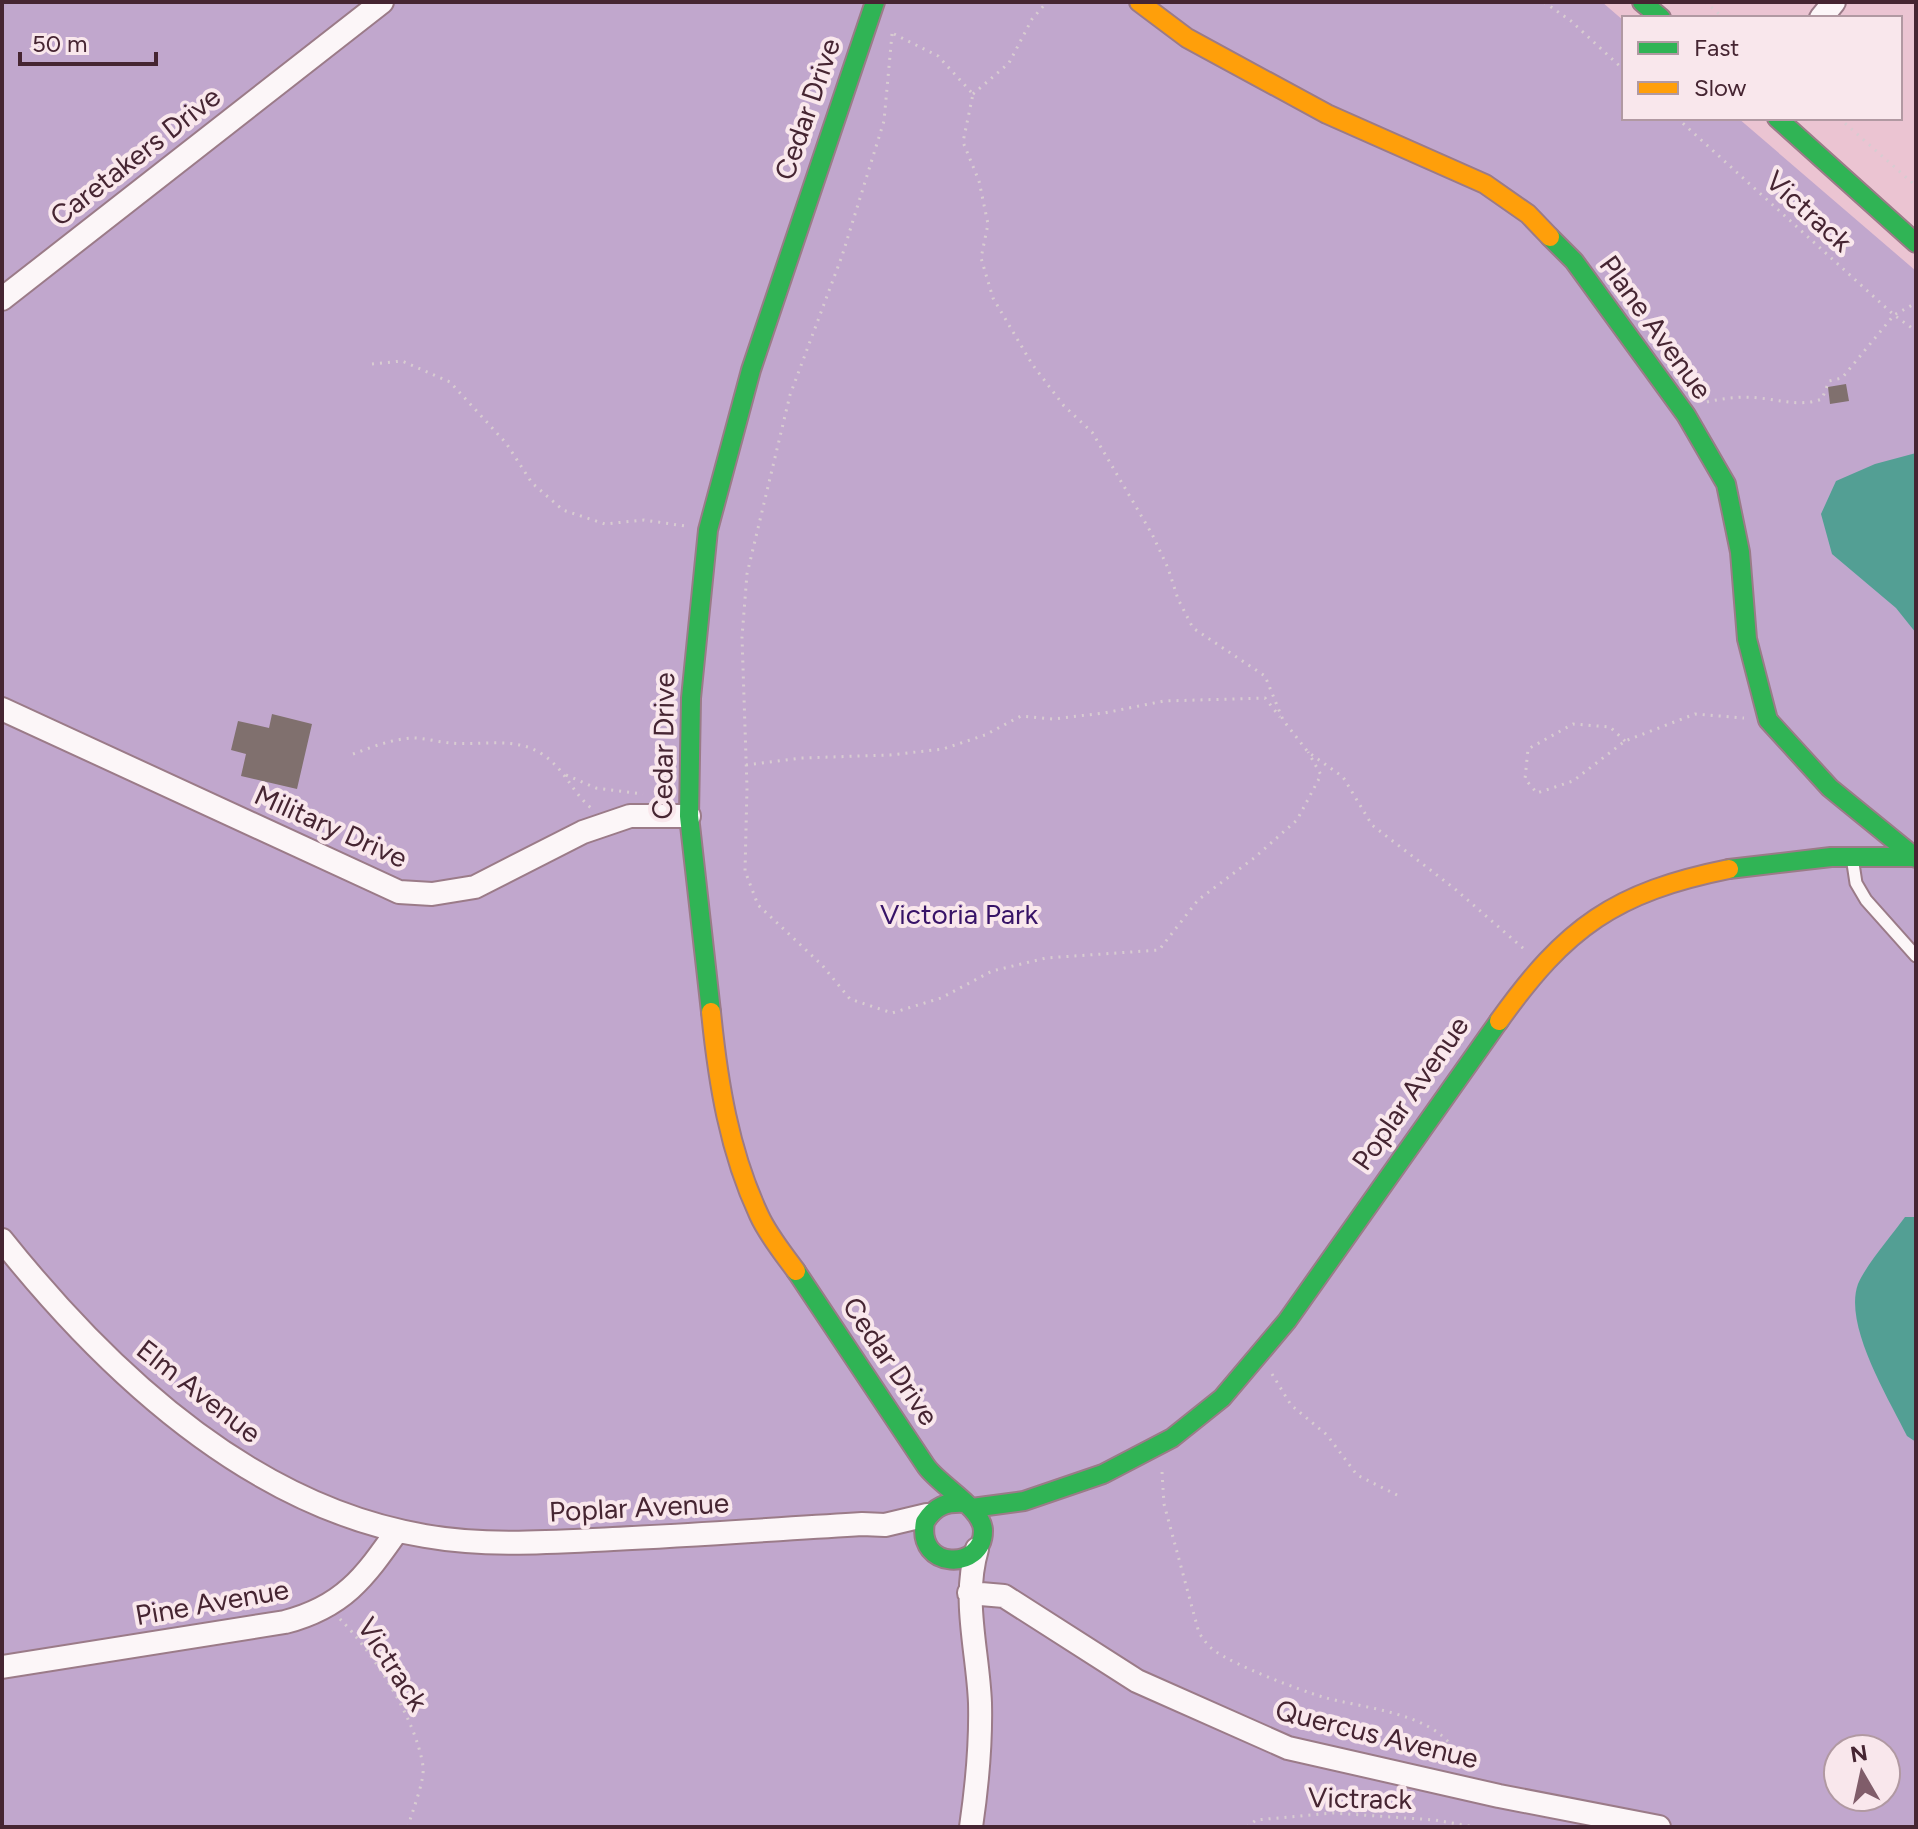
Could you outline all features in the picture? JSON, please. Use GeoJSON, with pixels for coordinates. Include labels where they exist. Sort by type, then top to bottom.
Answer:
{"type":"FeatureCollection","features":[{"type":"Feature","properties":{"kind":"street","name":"Caretakers Drive"},"geometry":{"type":"LineString","coordinates":[[2,299],[382,2]]}},
{"type":"Feature","properties":{"kind":"street","name":"Cedar Drive"},"geometry":{"type":"LineString","coordinates":[[875,2],[756,355],[708,530],[691,698],[689,816],[712,1026],[727,1127],[741,1172],[760,1218],[921,1460],[937,1481],[968,1505]]}},
{"type":"Feature","properties":{"kind":"street","name":"Plane Avenue"},"geometry":{"type":"LineString","coordinates":[[1139,2],[1199,45],[1327,114],[1485,184],[1528,214],[1574,261],[1686,415],[1726,484],[1740,552],[1747,639],[1768,720],[1830,788],[1916,857]]}},
{"type":"Feature","properties":{"kind":"street"},"geometry":{"type":"LineString","coordinates":[[1642,2],[1659,16]]}},
{"type":"Feature","properties":{"kind":"street"},"geometry":{"type":"LineString","coordinates":[[1779,120],[1916,243]]}},
{"type":"Feature","properties":{"kind":"street","name":"Military Drive"},"geometry":{"type":"LineString","coordinates":[[2,709],[399,892],[432,894],[475,887],[583,832],[630,816],[689,816]]}},
{"type":"Feature","properties":{"kind":"street","name":"Poplar Avenue"},"geometry":{"type":"LineString","coordinates":[[968,1505],[1024,1501],[1103,1474],[1172,1438],[1222,1398],[1260,1355],[1541,965],[1586,923],[1616,906],[1662,887],[1736,867],[1805,858],[1916,857]]}},
{"type":"Feature","properties":{"kind":"street","name":"Elm Avenue"},"geometry":{"type":"LineString","coordinates":[[2,1240],[94,1344],[207,1440],[264,1478],[297,1495],[397,1531]]}},
{"type":"Feature","properties":{"kind":"street","name":"Cedar Drive"},"geometry":{"type":"LineString","coordinates":[[921,1460],[929,1514]]}},
{"type":"Feature","properties":{"kind":"street","name":"Poplar Avenue"},"geometry":{"type":"LineString","coordinates":[[979,1546],[1001,1517],[1024,1501]]}},
{"type":"Feature","properties":{"kind":"street"},"geometry":{"type":"LineString","coordinates":[[971,1827],[978,1777],[980,1703],[969,1593],[983,1535],[981,1520],[968,1505],[946,1502],[929,1514],[924,1525],[926,1543],[940,1558],[960,1560],[979,1546]]}},
{"type":"Feature","properties":{"kind":"street","name":"Poplar Avenue"},"geometry":{"type":"LineString","coordinates":[[397,1531],[462,1541],[548,1542],[885,1525],[929,1514]]}},
{"type":"Feature","properties":{"kind":"street","name":"Poplar Avenue"},"geometry":{"type":"LineString","coordinates":[[885,1525],[926,1543]]}},
{"type":"Feature","properties":{"kind":"street","name":"Pine Avenue"},"geometry":{"type":"LineString","coordinates":[[2,1667],[307,1616],[334,1603],[353,1589],[397,1531]]}},
{"type":"Feature","properties":{"kind":"street"},"geometry":{"type":"LineString","coordinates":[[950,1560],[969,1593]]}},
{"type":"Feature","properties":{"kind":"street","name":"Quercus Avenue"},"geometry":{"type":"LineString","coordinates":[[969,1593],[1004,1596],[1137,1681],[1288,1748],[1464,1788],[1659,1827]]}},
{"type":"Feature","properties":{"kind":"lane"},"geometry":{"type":"LineString","coordinates":[[1852,856],[1856,883],[1866,900],[1916,956]]}},
{"type":"Feature","properties":{"kind":"path"},"geometry":{"type":"LineString","coordinates":[[1047,2],[1032,19],[1009,63],[973,94],[963,142],[979,181],[988,224],[981,258],[993,298],[1032,364],[1064,406],[1092,432],[1152,534],[1193,628],[1265,676],[1283,720]]}},
{"type":"Feature","properties":{"kind":"path"},"geometry":{"type":"LineString","coordinates":[[1544,2],[1571,21],[1622,68]]}},
{"type":"Feature","properties":{"kind":"path"},"geometry":{"type":"LineString","coordinates":[[1705,2],[1722,16]]}},
{"type":"Feature","properties":{"kind":"path"},"geometry":{"type":"LineString","coordinates":[[746,765],[801,758],[890,755],[943,749],[985,735],[1021,716],[1053,719],[1164,701],[1265,698],[1308,752],[1321,775],[1297,820],[1254,858],[1198,900],[1159,950],[1046,958],[992,971],[941,998],[892,1013],[850,999],[822,965],[758,905],[745,871],[742,637],[747,574],[790,395],[842,256],[884,121],[892,34],[938,56],[973,94]]}},
{"type":"Feature","properties":{"kind":"path","name":"Victrack"},"geometry":{"type":"LineString","coordinates":[[1679,120],[1894,315],[1916,331]]}},
{"type":"Feature","properties":{"kind":"path"},"geometry":{"type":"LineString","coordinates":[[1841,120],[1916,186]]}},
{"type":"Feature","properties":{"kind":"path"},"geometry":{"type":"LineString","coordinates":[[1686,415],[1701,404],[1730,397],[1789,403],[1822,399],[1829,381],[1842,378],[1894,315],[1916,303]]}},
{"type":"Feature","properties":{"kind":"path"},"geometry":{"type":"LineString","coordinates":[[372,364],[402,361],[450,382],[506,443],[532,483],[563,510],[605,524],[644,520],[708,530]]}},
{"type":"Feature","properties":{"kind":"path"},"geometry":{"type":"LineString","coordinates":[[1625,741],[1610,727],[1573,724],[1528,749],[1525,779],[1537,793],[1573,781],[1625,741],[1695,714],[1768,720]]}},
{"type":"Feature","properties":{"kind":"path"},"geometry":{"type":"LineString","coordinates":[[353,754],[385,743],[414,738],[452,744],[515,744],[539,752],[566,775],[596,788],[644,794]]}},
{"type":"Feature","properties":{"kind":"path"},"geometry":{"type":"LineString","coordinates":[[1308,752],[1343,777],[1372,825],[1455,889],[1541,965]]}},
{"type":"Feature","properties":{"kind":"path"},"geometry":{"type":"LineString","coordinates":[[566,775],[581,799],[607,823]]}},
{"type":"Feature","properties":{"kind":"path"},"geometry":{"type":"LineString","coordinates":[[1260,1355],[1291,1405],[1327,1435],[1357,1475],[1399,1496]]}},
{"type":"Feature","properties":{"kind":"path"},"geometry":{"type":"LineString","coordinates":[[1162,1470],[1164,1504],[1199,1633],[1206,1643],[1232,1661],[1322,1697],[1372,1707],[1414,1721],[1437,1733],[1454,1749],[1464,1788]]}},
{"type":"Feature","properties":{"kind":"path","name":"Victrack"},"geometry":{"type":"LineString","coordinates":[[337,1617],[376,1665],[411,1723],[423,1769],[408,1827]]}},
{"type":"Feature","properties":{"kind":"path","name":"Victrack"},"geometry":{"type":"LineString","coordinates":[[1247,1827],[1256,1820],[1333,1813],[1435,1820],[1475,1827]]}},
{"type":"Feature","properties":{"kind":"green space","name":"Victoria Park"},"geometry":{"type":"Polygon","coordinates":[[[2,2],[1602,2],[1622,19],[1622,120],[1740,120],[1916,271],[1916,1827],[2,1827],[2,2]]]}},
{"type":"Feature","properties":{"kind":"shaded area"},"geometry":{"type":"Polygon","coordinates":[[[1916,453],[1916,633],[1896,608],[1832,554],[1821,514],[1836,481],[1875,464],[1916,453]]]}},
{"type":"Feature","properties":{"kind":"shaded area"},"geometry":{"type":"Polygon","coordinates":[[[1905,1217],[1916,1217],[1916,1442],[1907,1436],[1870,1362],[1857,1320],[1855,1301],[1862,1276],[1905,1217]]]}},
{"type":"Feature","properties":{"kind":"building"},"geometry":{"type":"Polygon","coordinates":[[[1846,384],[1849,401],[1830,404],[1828,387],[1846,384]]]}},
{"type":"Feature","properties":{"kind":"building"},"geometry":{"type":"Polygon","coordinates":[[[272,714],[312,724],[297,789],[241,776],[246,754],[231,750],[238,721],[269,728],[272,714]]]}},
{"type":"Feature","properties":{"kind":"traffic: fast"},"geometry":{"type":"LineString","coordinates":[[711,1012],[689,816],[691,698],[708,530],[751,370],[875,2]]}},
{"type":"Feature","properties":{"kind":"traffic: fast"},"geometry":{"type":"LineString","coordinates":[[1642,2],[1659,16]]}},
{"type":"Feature","properties":{"kind":"traffic: fast"},"geometry":{"type":"LineString","coordinates":[[1779,120],[1916,243]]}},
{"type":"Feature","properties":{"kind":"traffic: fast"},"geometry":{"type":"LineString","coordinates":[[1550,237],[1574,261],[1686,415],[1726,484],[1740,552],[1747,639],[1768,720],[1830,788],[1916,858]]}},
{"type":"Feature","properties":{"kind":"traffic: fast"},"geometry":{"type":"LineString","coordinates":[[1729,869],[1831,857],[1916,857]]}},
{"type":"Feature","properties":{"kind":"traffic: fast"},"geometry":{"type":"LineString","coordinates":[[972,1508],[1024,1501],[1103,1474],[1172,1438],[1222,1398],[1287,1321],[1499,1021]]}},
{"type":"Feature","properties":{"kind":"traffic: fast"},"geometry":{"type":"LineString","coordinates":[[796,1271],[926,1466],[969,1506],[981,1522],[983,1531],[980,1544],[973,1553],[951,1560],[939,1556],[930,1549],[925,1538],[925,1522],[942,1506],[964,1503]]}},
{"type":"Feature","properties":{"kind":"traffic: slow"},"geometry":{"type":"LineString","coordinates":[[1139,2],[1187,38],[1327,114],[1485,184],[1528,214],[1550,237]]}},
{"type":"Feature","properties":{"kind":"traffic: slow"},"geometry":{"type":"LineString","coordinates":[[1499,1021],[1547,961],[1596,918],[1654,889],[1729,869]]}},
{"type":"Feature","properties":{"kind":"traffic: slow"},"geometry":{"type":"LineString","coordinates":[[711,1012],[721,1090],[740,1166],[763,1222],[796,1271]]}}]}
